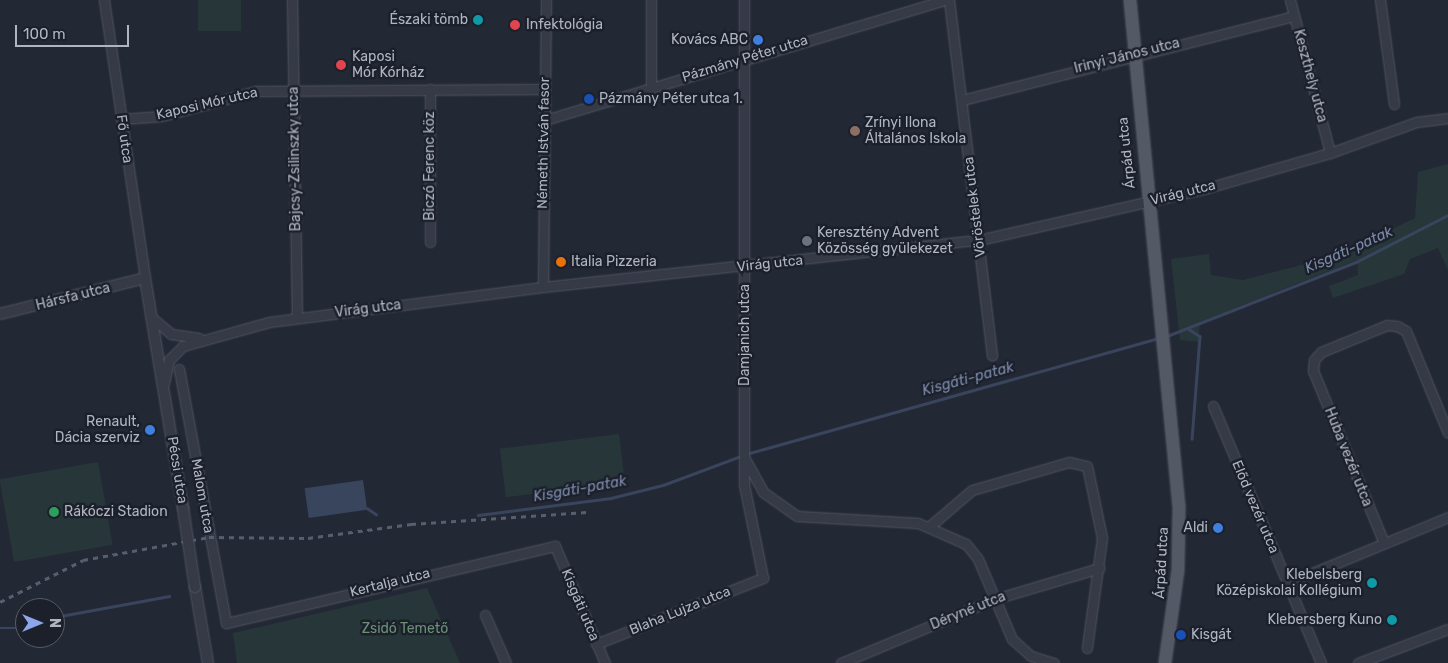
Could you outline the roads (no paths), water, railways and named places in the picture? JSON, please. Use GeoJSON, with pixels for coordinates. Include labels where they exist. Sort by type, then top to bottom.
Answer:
{"type":"FeatureCollection","features":[{"type":"Feature","properties":{"kind":"main road","name":"Árpád utca"},"geometry":{"type":"LineString","coordinates":[[1130,0],[1132,54],[1168,374],[1179,532],[1164,662]]}},
{"type":"Feature","properties":{"kind":"street","name":"Fő utca"},"geometry":{"type":"LineString","coordinates":[[104,0],[145,278]]}},
{"type":"Feature","properties":{"kind":"street","name":"Bajcsy-Zsilinszky utca"},"geometry":{"type":"LineString","coordinates":[[292,0],[297,318]]}},
{"type":"Feature","properties":{"kind":"street","name":"Németh István fasor"},"geometry":{"type":"LineString","coordinates":[[543,287],[546,0]]}},
{"type":"Feature","properties":{"kind":"street"},"geometry":{"type":"LineString","coordinates":[[651,0],[651,88]]}},
{"type":"Feature","properties":{"kind":"street","name":"Damjanich utca"},"geometry":{"type":"LineString","coordinates":[[744,0],[746,499],[763,578]]}},
{"type":"Feature","properties":{"kind":"street","name":"Pázmány Péter utca"},"geometry":{"type":"LineString","coordinates":[[544,120],[947,0]]}},
{"type":"Feature","properties":{"kind":"street","name":"Vöröstelek utca"},"geometry":{"type":"LineString","coordinates":[[947,0],[980,240],[992,355]]}},
{"type":"Feature","properties":{"kind":"street","name":"Keszthely utca"},"geometry":{"type":"LineString","coordinates":[[1290,0],[1330,153]]}},
{"type":"Feature","properties":{"kind":"street"},"geometry":{"type":"LineString","coordinates":[[1380,0],[1394,104]]}},
{"type":"Feature","properties":{"kind":"street","name":"Irinyi János utca"},"geometry":{"type":"LineString","coordinates":[[962,100],[1132,54],[1294,16]]}},
{"type":"Feature","properties":{"kind":"street","name":"Kaposi Mór utca"},"geometry":{"type":"LineString","coordinates":[[121,119],[162,116],[256,91],[545,89]]}},
{"type":"Feature","properties":{"kind":"street","name":"Biczó Ferenc köz"},"geometry":{"type":"LineString","coordinates":[[430,90],[430,242]]}},
{"type":"Feature","properties":{"kind":"street","name":"Virág utca"},"geometry":{"type":"LineString","coordinates":[[163,388],[173,353],[200,338],[297,318],[543,287],[980,240],[1148,202],[1330,153],[1416,122],[1448,118]]}},
{"type":"Feature","properties":{"kind":"street","name":"Hársfa utca"},"geometry":{"type":"LineString","coordinates":[[0,314],[145,278]]}},
{"type":"Feature","properties":{"kind":"street","name":"Pécsi utca"},"geometry":{"type":"LineString","coordinates":[[145,278],[208,663]]}},
{"type":"Feature","properties":{"kind":"street","name":"Virág utca"},"geometry":{"type":"LineString","coordinates":[[151,317],[171,334],[200,338]]}},
{"type":"Feature","properties":{"kind":"street","name":"Huba vezér utca"},"geometry":{"type":"LineString","coordinates":[[1384,543],[1313,371],[1321,352],[1387,325],[1406,331],[1448,433]]}},
{"type":"Feature","properties":{"kind":"street","name":"Malom utca"},"geometry":{"type":"LineString","coordinates":[[179,369],[226,623]]}},
{"type":"Feature","properties":{"kind":"street","name":"Előd vezér utca"},"geometry":{"type":"LineString","coordinates":[[1213,406],[1321,663]]}},
{"type":"Feature","properties":{"kind":"street"},"geometry":{"type":"LineString","coordinates":[[745,456],[763,492],[784,510],[811,519],[930,526],[966,544],[978,559],[1012,639],[1029,660],[1054,663]]}},
{"type":"Feature","properties":{"kind":"street"},"geometry":{"type":"LineString","coordinates":[[930,526],[972,490],[1079,462],[1091,472],[1100,517],[1098,568],[1087,648]]}},
{"type":"Feature","properties":{"kind":"street"},"geometry":{"type":"LineString","coordinates":[[746,499],[763,492]]}},
{"type":"Feature","properties":{"kind":"street"},"geometry":{"type":"LineString","coordinates":[[1288,583],[1448,517]]}},
{"type":"Feature","properties":{"kind":"street","name":"Kertalja utca"},"geometry":{"type":"LineString","coordinates":[[226,623],[555,546]]}},
{"type":"Feature","properties":{"kind":"street","name":"Kisgáti utca"},"geometry":{"type":"LineString","coordinates":[[555,546],[605,663]]}},
{"type":"Feature","properties":{"kind":"street","name":"Déryné utca"},"geometry":{"type":"LineString","coordinates":[[841,663],[995,598],[1098,568]]}},
{"type":"Feature","properties":{"kind":"street","name":"Blaha Lujza utca"},"geometry":{"type":"LineString","coordinates":[[596,644],[763,578]]}},
{"type":"Feature","properties":{"kind":"street"},"geometry":{"type":"LineString","coordinates":[[485,615],[506,663]]}},
{"type":"Feature","properties":{"kind":"street"},"geometry":{"type":"LineString","coordinates":[[1358,663],[1448,629]]}},
{"type":"Feature","properties":{"kind":"water"},"geometry":{"type":"Polygon","coordinates":[[[363,480],[367,510],[309,518],[305,488],[363,480]]]}},
{"type":"Feature","properties":{"kind":"waterway","name":"Kisgáti-patak"},"geometry":{"type":"LineString","coordinates":[[1167,336],[1358,261],[1448,215]]}},
{"type":"Feature","properties":{"kind":"waterway"},"geometry":{"type":"LineString","coordinates":[[1187,328],[1200,336],[1192,439]]}},
{"type":"Feature","properties":{"kind":"waterway","name":"Kisgáti-patak"},"geometry":{"type":"LineString","coordinates":[[746,454],[1160,338]]}},
{"type":"Feature","properties":{"kind":"waterway","name":"Kisgáti-patak"},"geometry":{"type":"LineString","coordinates":[[478,515],[611,498],[663,485],[741,456]]}},
{"type":"Feature","properties":{"kind":"waterway","name":"Kisgáti-patak"},"geometry":{"type":"LineString","coordinates":[[367,508],[376,514]]}},
{"type":"Feature","properties":{"kind":"waterway","name":"Kisgáti-patak"},"geometry":{"type":"LineString","coordinates":[[65,615],[169,596]]}},
{"type":"Feature","properties":{"kind":"waterway","name":"Kisgáti-patak"},"geometry":{"type":"LineString","coordinates":[[0,628],[15,628]]}},
{"type":"Feature","properties":{"kind":"railway"},"geometry":{"type":"LineString","coordinates":[[0,602],[83,560],[209,537],[308,538],[411,524],[588,512]]}},
{"type":"Feature","properties":{"kind":"place","name":"Északi tömb"},"geometry":{"type":"Point","coordinates":[478,20]}},
{"type":"Feature","properties":{"kind":"place","name":"Infektológia"},"geometry":{"type":"Point","coordinates":[515,25]}},
{"type":"Feature","properties":{"kind":"place","name":"Kovács ABC"},"geometry":{"type":"Point","coordinates":[758,40]}},
{"type":"Feature","properties":{"kind":"place","name":"Kaposi Mór Kórház"},"geometry":{"type":"Point","coordinates":[341,65]}},
{"type":"Feature","properties":{"kind":"place","name":"Pázmány Péter utca 1."},"geometry":{"type":"Point","coordinates":[589,99]}},
{"type":"Feature","properties":{"kind":"place","name":"Zrínyi Ilona Általános Iskola"},"geometry":{"type":"Point","coordinates":[855,131]}},
{"type":"Feature","properties":{"kind":"place","name":"Keresztény Advent Közösség gyülekezet"},"geometry":{"type":"Point","coordinates":[807,241]}},
{"type":"Feature","properties":{"kind":"place","name":"Italia Pizzeria"},"geometry":{"type":"Point","coordinates":[561,262]}},
{"type":"Feature","properties":{"kind":"place","name":"Renault, Dácia szerviz"},"geometry":{"type":"Point","coordinates":[150,430]}},
{"type":"Feature","properties":{"kind":"place","name":"Rákóczi Stadion"},"geometry":{"type":"Point","coordinates":[54,512]}},
{"type":"Feature","properties":{"kind":"place","name":"Aldi"},"geometry":{"type":"Point","coordinates":[1218,528]}},
{"type":"Feature","properties":{"kind":"place","name":"Klebelsberg Középiskolai Kollégium"},"geometry":{"type":"Point","coordinates":[1372,583]}},
{"type":"Feature","properties":{"kind":"place","name":"Klebersberg Kuno"},"geometry":{"type":"Point","coordinates":[1392,620]}},
{"type":"Feature","properties":{"kind":"place","name":"Kisgát"},"geometry":{"type":"Point","coordinates":[1181,635]}},
{"type":"Feature","properties":{"kind":"park label","name":"Zsidó Temető"},"geometry":{"type":"Point","coordinates":[405,629]}}]}
